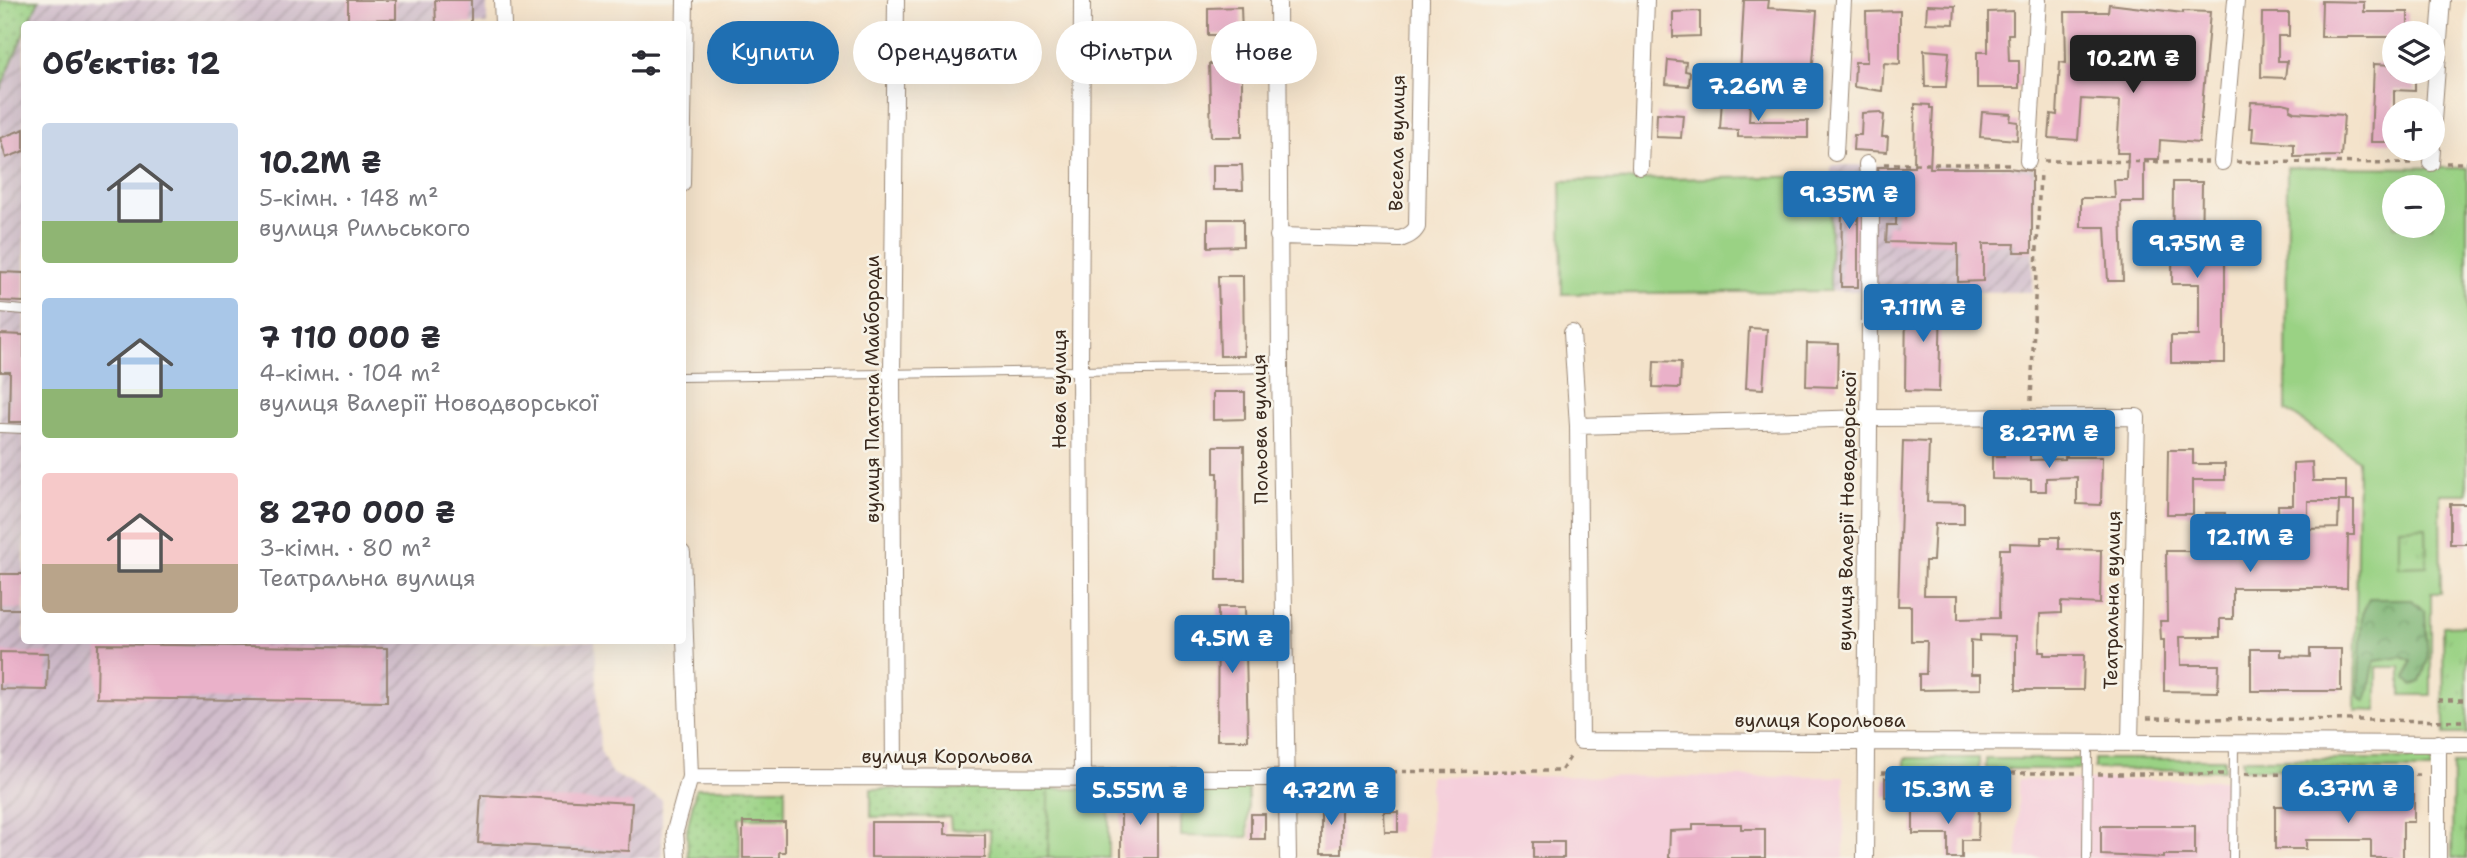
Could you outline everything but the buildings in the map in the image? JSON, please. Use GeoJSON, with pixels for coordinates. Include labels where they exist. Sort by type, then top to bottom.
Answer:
{"type":"FeatureCollection","features":[{"type":"Feature","properties":{"kind":"street"},"geometry":{"type":"LineString","coordinates":[[502,0],[503,21]]}},
{"type":"Feature","properties":{"kind":"street"},"geometry":{"type":"LineString","coordinates":[[685,0],[685,21]]}},
{"type":"Feature","properties":{"kind":"street","name":"вулиця Платона Майбороди"},"geometry":{"type":"LineString","coordinates":[[894,778],[892,374],[896,0]]}},
{"type":"Feature","properties":{"kind":"street","name":"Нова вулиця"},"geometry":{"type":"LineString","coordinates":[[1082,0],[1082,778]]}},
{"type":"Feature","properties":{"kind":"street","name":"Польова вулиця"},"geometry":{"type":"LineString","coordinates":[[1278,0],[1278,236],[1288,858]]}},
{"type":"Feature","properties":{"kind":"street","name":"Весела вулиця"},"geometry":{"type":"LineString","coordinates":[[1278,236],[1400,239],[1415,231],[1421,0]]}},
{"type":"Feature","properties":{"kind":"street"},"geometry":{"type":"LineString","coordinates":[[1640,167],[1646,0]]}},
{"type":"Feature","properties":{"kind":"street"},"geometry":{"type":"LineString","coordinates":[[1835,153],[1843,0]]}},
{"type":"Feature","properties":{"kind":"street"},"geometry":{"type":"LineString","coordinates":[[2028,161],[2038,0]]}},
{"type":"Feature","properties":{"kind":"street"},"geometry":{"type":"LineString","coordinates":[[2222,162],[2235,0]]}},
{"type":"Feature","properties":{"kind":"street"},"geometry":{"type":"LineString","coordinates":[[2435,98],[2442,0]]}},
{"type":"Feature","properties":{"kind":"street","name":"вулиця Валерії Новодворської"},"geometry":{"type":"LineString","coordinates":[[1865,858],[1871,212],[1867,164]]}},
{"type":"Feature","properties":{"kind":"street"},"geometry":{"type":"LineString","coordinates":[[1572,333],[1578,426],[1581,741]]}},
{"type":"Feature","properties":{"kind":"street"},"geometry":{"type":"LineString","coordinates":[[1578,426],[1869,418],[2031,417]]}},
{"type":"Feature","properties":{"kind":"street","name":"Театральна вулиця"},"geometry":{"type":"LineString","coordinates":[[2031,417],[2137,417],[2130,742]]}},
{"type":"Feature","properties":{"kind":"street"},"geometry":{"type":"LineString","coordinates":[[677,858],[675,831],[690,777],[685,644]]}},
{"type":"Feature","properties":{"kind":"street","name":"вулиця Корольова"},"geometry":{"type":"LineString","coordinates":[[1581,741],[2467,744]]}},
{"type":"Feature","properties":{"kind":"street"},"geometry":{"type":"LineString","coordinates":[[2438,743],[2438,858]]}},
{"type":"Feature","properties":{"kind":"street","name":"вулиця Корольова"},"geometry":{"type":"LineString","coordinates":[[690,777],[1288,778]]}},
{"type":"Feature","properties":{"kind":"lane"},"geometry":{"type":"LineString","coordinates":[[0,308],[21,310]]}},
{"type":"Feature","properties":{"kind":"lane"},"geometry":{"type":"LineString","coordinates":[[686,377],[1280,368]]}},
{"type":"Feature","properties":{"kind":"lane"},"geometry":{"type":"LineString","coordinates":[[0,428],[21,429]]}},
{"type":"Feature","properties":{"kind":"lane"},"geometry":{"type":"LineString","coordinates":[[2087,858],[2088,742]]}},
{"type":"Feature","properties":{"kind":"lane"},"geometry":{"type":"LineString","coordinates":[[2233,858],[2234,743]]}},
{"type":"Feature","properties":{"kind":"path"},"geometry":{"type":"LineString","coordinates":[[2031,417],[2041,161],[2222,162],[2382,157]]}},
{"type":"Feature","properties":{"kind":"path"},"geometry":{"type":"LineString","coordinates":[[2445,159],[2467,163]]}},
{"type":"Feature","properties":{"kind":"path"},"geometry":{"type":"LineString","coordinates":[[1867,164],[2021,164],[2028,161]]}},
{"type":"Feature","properties":{"kind":"path"},"geometry":{"type":"LineString","coordinates":[[2438,701],[2467,701]]}},
{"type":"Feature","properties":{"kind":"path"},"geometry":{"type":"LineString","coordinates":[[2131,718],[2467,721]]}},
{"type":"Feature","properties":{"kind":"path"},"geometry":{"type":"LineString","coordinates":[[1288,778],[1300,772],[1561,771],[1581,741]]}},
{"type":"Feature","properties":{"kind":"path"},"geometry":{"type":"LineString","coordinates":[[1865,773],[2439,775]]}},
{"type":"Feature","properties":{"kind":"shaded area"},"geometry":{"type":"Polygon","coordinates":[[[39,0],[487,0],[487,21],[29,21],[39,0]]]}},
{"type":"Feature","properties":{"kind":"shaded area"},"geometry":{"type":"Polygon","coordinates":[[[21,40],[21,644],[595,644],[600,750],[610,772],[662,800],[662,858],[0,858],[0,90],[21,40]]]}},
{"type":"Feature","properties":{"kind":"shaded area"},"geometry":{"type":"Polygon","coordinates":[[[1831,165],[2035,167],[2032,292],[1830,291],[1831,165]]]}},
{"type":"Feature","properties":{"kind":"shaded area"},"geometry":{"type":"Polygon","coordinates":[[[1430,776],[1844,777],[1844,858],[1430,858],[1430,776]]]}},
{"type":"Feature","properties":{"kind":"shaded area"},"geometry":{"type":"Polygon","coordinates":[[[2018,780],[2229,780],[2229,858],[2018,858],[2018,780]]]}},
{"type":"Feature","properties":{"kind":"green space"},"geometry":{"type":"Polygon","coordinates":[[[0,0],[39,0],[29,21],[21,21],[21,40],[0,90],[0,0]]]}},
{"type":"Feature","properties":{"kind":"green space"},"geometry":{"type":"Polygon","coordinates":[[[2287,167],[2467,168],[2467,494],[2440,494],[2441,593],[2431,593],[2431,695],[2401,695],[2401,667],[2377,667],[2377,711],[2355,710],[2358,460],[2286,410],[2287,167]]]}},
{"type":"Feature","properties":{"kind":"green space"},"geometry":{"type":"Polygon","coordinates":[[[1831,176],[1830,291],[1562,294],[1561,181],[1831,176]]]}},
{"type":"Feature","properties":{"kind":"green space"},"geometry":{"type":"Polygon","coordinates":[[[2426,527],[2427,566],[2399,567],[2399,528],[2426,527]]]}},
{"type":"Feature","properties":{"kind":"green space"},"geometry":{"type":"Polygon","coordinates":[[[2369,599],[2411,599],[2425,612],[2428,659],[2420,682],[2412,686],[2406,678],[2411,661],[2402,657],[2375,661],[2365,701],[2358,695],[2362,614],[2369,599]]]}},
{"type":"Feature","properties":{"kind":"green space"},"geometry":{"type":"Polygon","coordinates":[[[2467,625],[2467,734],[2444,734],[2443,626],[2467,625]]]}},
{"type":"Feature","properties":{"kind":"green space"},"geometry":{"type":"Polygon","coordinates":[[[1905,758],[1979,758],[1979,769],[1905,769],[1905,758]]]}},
{"type":"Feature","properties":{"kind":"green space"},"geometry":{"type":"Polygon","coordinates":[[[1986,759],[2083,759],[2083,769],[1986,769],[1986,759]]]}},
{"type":"Feature","properties":{"kind":"green space"},"geometry":{"type":"Polygon","coordinates":[[[2094,759],[2224,759],[2224,770],[2094,769],[2094,759]]]}},
{"type":"Feature","properties":{"kind":"green space"},"geometry":{"type":"Polygon","coordinates":[[[2242,759],[2431,759],[2431,770],[2242,769],[2242,759]]]}},
{"type":"Feature","properties":{"kind":"green space"},"geometry":{"type":"Polygon","coordinates":[[[2453,764],[2467,764],[2467,858],[2452,858],[2453,764]]]}},
{"type":"Feature","properties":{"kind":"green space"},"geometry":{"type":"Polygon","coordinates":[[[696,788],[785,788],[785,818],[740,818],[740,858],[688,858],[687,830],[696,788]]]}},
{"type":"Feature","properties":{"kind":"green space"},"geometry":{"type":"Polygon","coordinates":[[[871,789],[1049,789],[1048,858],[990,858],[990,830],[951,829],[950,817],[871,817],[871,789]]]}},
{"type":"Feature","properties":{"kind":"green space"},"geometry":{"type":"Polygon","coordinates":[[[1049,789],[1109,789],[1109,858],[1048,858],[1049,789]]]}},
{"type":"Feature","properties":{"kind":"green space"},"geometry":{"type":"Polygon","coordinates":[[[1181,789],[1248,789],[1248,837],[1181,836],[1181,789]]]}}]}
